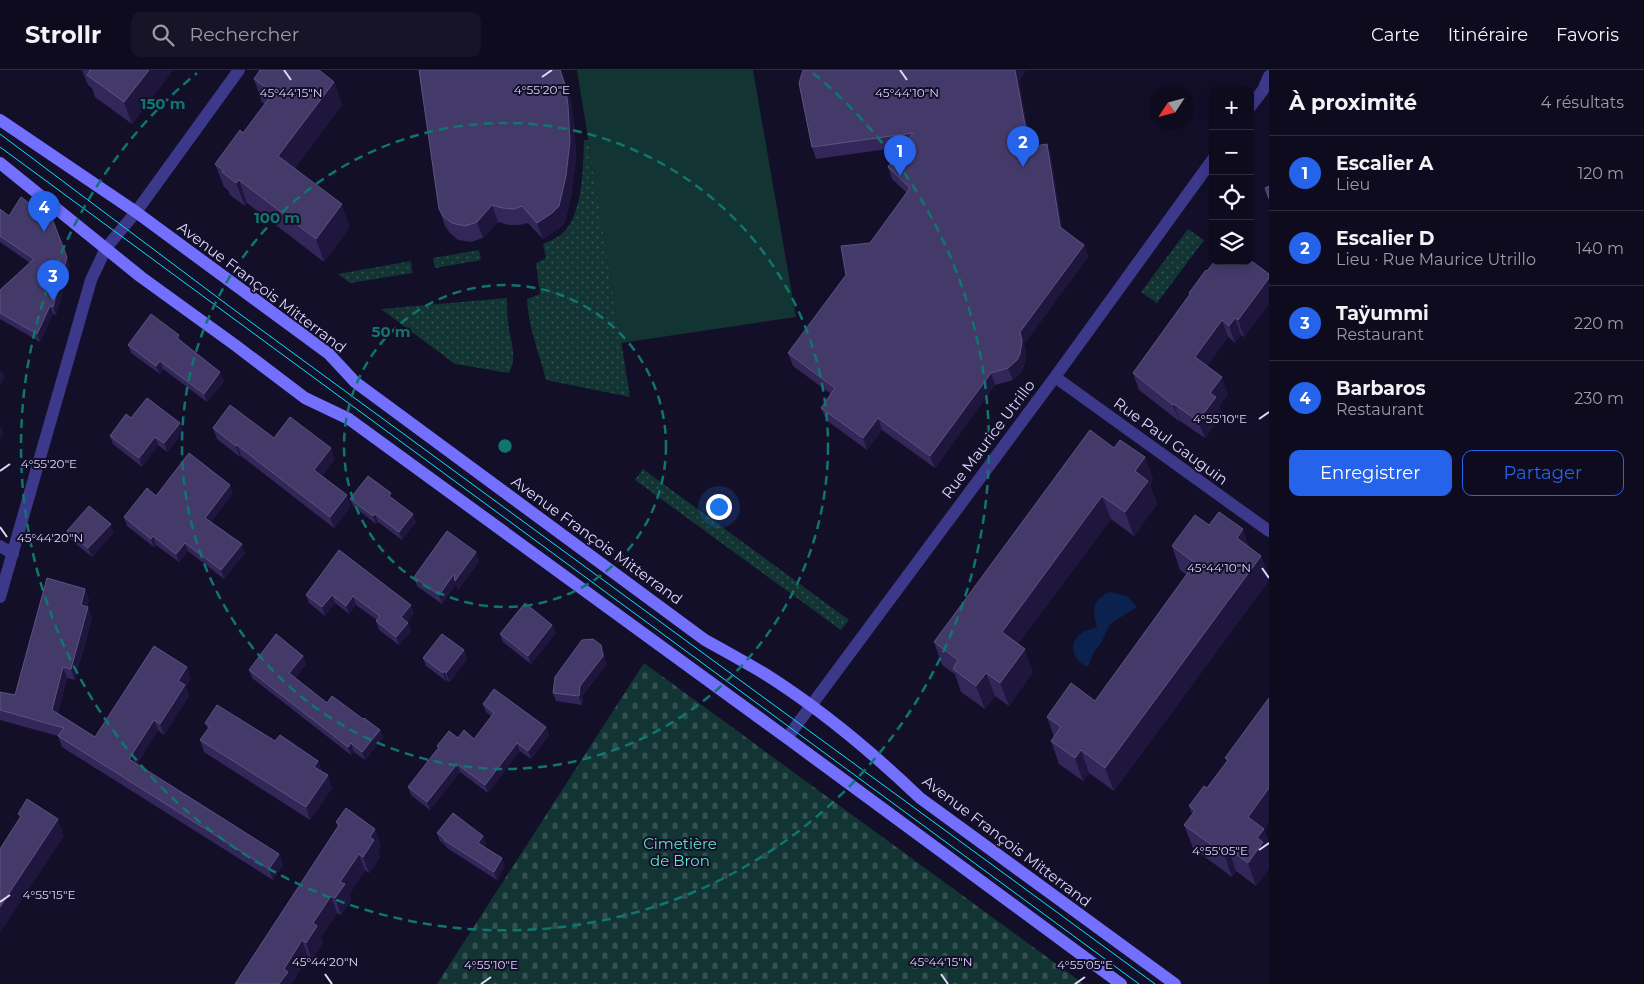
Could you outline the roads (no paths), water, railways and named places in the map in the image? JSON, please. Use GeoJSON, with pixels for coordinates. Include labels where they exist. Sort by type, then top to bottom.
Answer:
{"type":"FeatureCollection","features":[{"type":"Feature","properties":{"kind":"street"},"geometry":{"type":"LineString","coordinates":[[0,597],[91,280],[106,248],[136,212],[239,70]]}},
{"type":"Feature","properties":{"kind":"street"},"geometry":{"type":"LineString","coordinates":[[1254,102],[1263,90],[1269,76]]}},
{"type":"Feature","properties":{"kind":"street","name":"Avenue François Mitterrand"},"geometry":{"type":"LineString","coordinates":[[0,120],[136,212],[329,354],[355,382],[705,640],[765,674],[811,706],[884,764],[920,798],[1175,984]]}},
{"type":"Feature","properties":{"kind":"street"},"geometry":{"type":"LineString","coordinates":[[0,163],[141,277],[304,398],[349,419],[1121,984]]}},
{"type":"Feature","properties":{"kind":"street","name":"Rue Maurice Utrillo"},"geometry":{"type":"LineString","coordinates":[[787,738],[1055,377],[1209,165]]}},
{"type":"Feature","properties":{"kind":"street","name":"Rue Paul Gauguin"},"geometry":{"type":"LineString","coordinates":[[1055,377],[1269,531]]}},
{"type":"Feature","properties":{"kind":"street"},"geometry":{"type":"LineString","coordinates":[[0,546],[13,554]]}},
{"type":"Feature","properties":{"kind":"water"},"geometry":{"type":"Polygon","coordinates":[[[1111,592],[1127,596],[1137,607],[1110,624],[1088,667],[1083,665],[1076,657],[1073,647],[1074,642],[1084,632],[1097,628],[1095,606],[1100,598],[1111,592]]]}},
{"type":"Feature","properties":{"kind":"tram line"},"geometry":{"type":"LineString","coordinates":[[0,134],[233,309],[1155,984]]}},
{"type":"Feature","properties":{"kind":"tram line"},"geometry":{"type":"LineString","coordinates":[[0,147],[1139,984]]}},
{"type":"Feature","properties":{"kind":"place","name":"Escalier D"},"geometry":{"type":"Point","coordinates":[1023,167]}},
{"type":"Feature","properties":{"kind":"place","name":"Escalier A"},"geometry":{"type":"Point","coordinates":[900,176]}},
{"type":"Feature","properties":{"kind":"place","name":"Barbaros"},"geometry":{"type":"Point","coordinates":[44,232]}},
{"type":"Feature","properties":{"kind":"place","name":"Taÿummi"},"geometry":{"type":"Point","coordinates":[53,301]}},
{"type":"Feature","properties":{"kind":"park label","name":"Cimetière de Bron"},"geometry":{"type":"Point","coordinates":[680,852]}}]}
